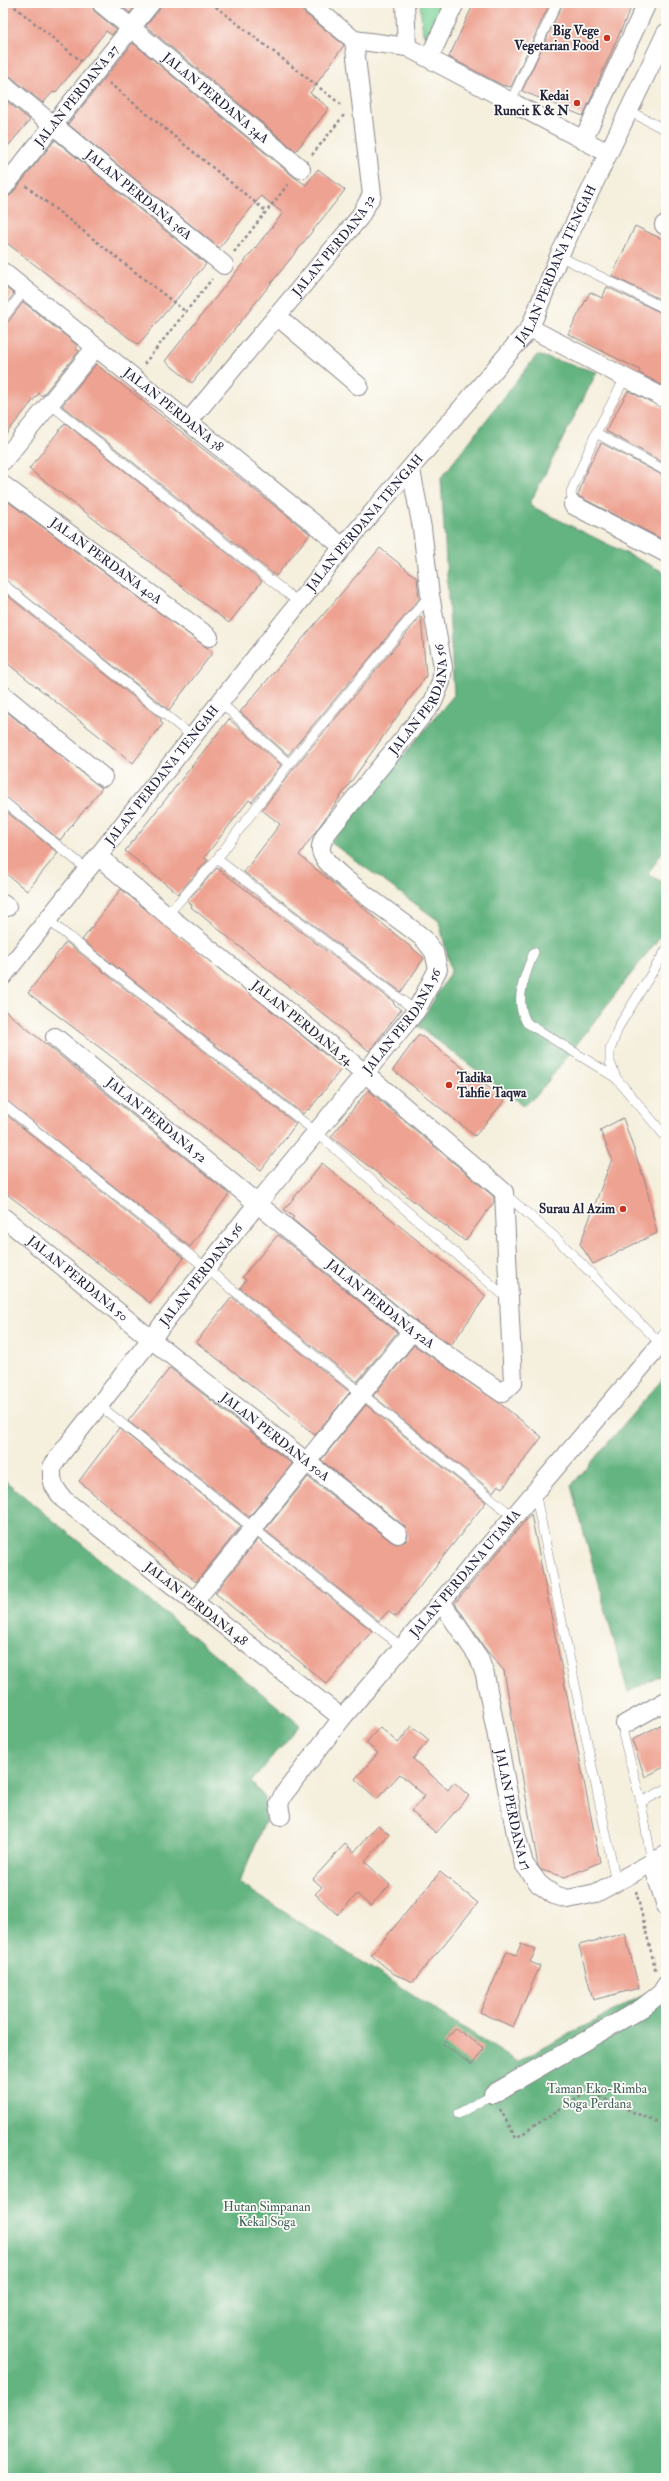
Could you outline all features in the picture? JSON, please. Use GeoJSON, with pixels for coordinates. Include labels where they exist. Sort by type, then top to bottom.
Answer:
{"type":"FeatureCollection","features":[{"type":"Feature","properties":{"kind":"street","name":"JALAN PERDANA 34A"},"geometry":{"type":"LineString","coordinates":[[101,3],[301,168]]}},
{"type":"Feature","properties":{"kind":"street","name":"JALAN PERDANA 27"},"geometry":{"type":"LineString","coordinates":[[8,182],[151,3]]}},
{"type":"Feature","properties":{"kind":"street"},"geometry":{"type":"LineString","coordinates":[[310,3],[354,40],[406,47],[429,58],[510,103],[608,153]]}},
{"type":"Feature","properties":{"kind":"street"},"geometry":{"type":"LineString","coordinates":[[405,3],[406,47]]}},
{"type":"Feature","properties":{"kind":"street"},"geometry":{"type":"LineString","coordinates":[[429,58],[455,3]]}},
{"type":"Feature","properties":{"kind":"street"},"geometry":{"type":"LineString","coordinates":[[583,140],[648,3]]}},
{"type":"Feature","properties":{"kind":"street","name":"JALAN PERDANA TENGAH"},"geometry":{"type":"LineString","coordinates":[[3,976],[94,863],[342,547],[411,470],[530,328],[559,256],[666,32]]}},
{"type":"Feature","properties":{"kind":"street","name":"JALAN PERDANA 32"},"geometry":{"type":"LineString","coordinates":[[188,422],[359,218],[372,195],[354,40]]}},
{"type":"Feature","properties":{"kind":"street","name":"JALAN PERDANA 36A"},"geometry":{"type":"LineString","coordinates":[[3,84],[224,265]]}},
{"type":"Feature","properties":{"kind":"street","name":"JALAN PERDANA 38"},"geometry":{"type":"LineString","coordinates":[[3,272],[342,547]]}},
{"type":"Feature","properties":{"kind":"street"},"geometry":{"type":"LineString","coordinates":[[277,316],[359,386]]}},
{"type":"Feature","properties":{"kind":"street"},"geometry":{"type":"LineString","coordinates":[[530,328],[666,399]]}},
{"type":"Feature","properties":{"kind":"street"},"geometry":{"type":"LineString","coordinates":[[3,461],[96,347]]}},
{"type":"Feature","properties":{"kind":"street","name":"JALAN PERDANA 56"},"geometry":{"type":"LineString","coordinates":[[54,1486],[52,1467],[99,1405],[152,1340],[206,1268],[416,1011],[438,969],[434,952],[424,939],[407,924],[333,869],[321,853],[322,842],[326,834],[411,730],[436,695],[441,682],[443,667],[430,595],[422,528],[411,470]]}},
{"type":"Feature","properties":{"kind":"street","name":"JALAN PERDANA 40A"},"geometry":{"type":"LineString","coordinates":[[3,484],[209,637]]}},
{"type":"Feature","properties":{"kind":"street"},"geometry":{"type":"LineString","coordinates":[[573,505],[666,553]]}},
{"type":"Feature","properties":{"kind":"street"},"geometry":{"type":"LineString","coordinates":[[3,695],[103,777]]}},
{"type":"Feature","properties":{"kind":"street","name":"JALAN PERDANA 54"},"geometry":{"type":"LineString","coordinates":[[94,863],[167,915],[366,1074],[504,1192]]}},
{"type":"Feature","properties":{"kind":"street","name":"JALAN PERDANA 52"},"geometry":{"type":"LineString","coordinates":[[55,1037],[258,1204]]}},
{"type":"Feature","properties":{"kind":"street"},"geometry":{"type":"LineString","coordinates":[[504,1192],[511,1301]]}},
{"type":"Feature","properties":{"kind":"street","name":"JALAN PERDANA 52A"},"geometry":{"type":"LineString","coordinates":[[258,1204],[412,1331],[502,1393],[508,1390],[514,1383],[511,1301]]}},
{"type":"Feature","properties":{"kind":"street","name":"JALAN PERDANA 50"},"geometry":{"type":"LineString","coordinates":[[3,1217],[152,1340]]}},
{"type":"Feature","properties":{"kind":"street"},"geometry":{"type":"LineString","coordinates":[[193,1603],[412,1331]]}},
{"type":"Feature","properties":{"kind":"street","name":"JALAN PERDANA 50A"},"geometry":{"type":"LineString","coordinates":[[152,1340],[398,1534]]}},
{"type":"Feature","properties":{"kind":"street","name":"JALAN PERDANA UTAMA"},"geometry":{"type":"LineString","coordinates":[[281,1816],[279,1804],[283,1795],[342,1718],[442,1603],[663,1341]]}},
{"type":"Feature","properties":{"kind":"street","name":"JALAN PERDANA 48"},"geometry":{"type":"LineString","coordinates":[[54,1486],[63,1499],[193,1603],[342,1718]]}},
{"type":"Feature","properties":{"kind":"street","name":"JALAN PERDANA 17"},"geometry":{"type":"LineString","coordinates":[[442,1603],[479,1658],[485,1675],[516,1834],[524,1864],[539,1884],[554,1895],[568,1899],[596,1892],[659,1859]]}},
{"type":"Feature","properties":{"kind":"street"},"geometry":{"type":"LineString","coordinates":[[625,1724],[666,1701]]}},
{"type":"Feature","properties":{"kind":"street"},"geometry":{"type":"LineString","coordinates":[[659,1859],[666,1906]]}},
{"type":"Feature","properties":{"kind":"street"},"geometry":{"type":"LineString","coordinates":[[493,2094],[642,2008],[664,1989]]}},
{"type":"Feature","properties":{"kind":"lane"},"geometry":{"type":"LineString","coordinates":[[510,103],[557,3]]}},
{"type":"Feature","properties":{"kind":"lane"},"geometry":{"type":"LineString","coordinates":[[628,111],[666,130]]}},
{"type":"Feature","properties":{"kind":"lane"},"geometry":{"type":"LineString","coordinates":[[559,256],[666,309]]}},
{"type":"Feature","properties":{"kind":"lane"},"geometry":{"type":"LineString","coordinates":[[3,318],[25,290]]}},
{"type":"Feature","properties":{"kind":"lane"},"geometry":{"type":"LineString","coordinates":[[573,505],[570,492],[596,433],[625,378]]}},
{"type":"Feature","properties":{"kind":"lane"},"geometry":{"type":"LineString","coordinates":[[50,404],[298,602]]}},
{"type":"Feature","properties":{"kind":"lane"},"geometry":{"type":"LineString","coordinates":[[596,433],[666,471]]}},
{"type":"Feature","properties":{"kind":"lane"},"geometry":{"type":"LineString","coordinates":[[3,584],[193,737]]}},
{"type":"Feature","properties":{"kind":"lane"},"geometry":{"type":"LineString","coordinates":[[167,915],[216,859],[289,764],[430,595]]}},
{"type":"Feature","properties":{"kind":"lane"},"geometry":{"type":"LineString","coordinates":[[220,702],[289,764]]}},
{"type":"Feature","properties":{"kind":"lane"},"geometry":{"type":"LineString","coordinates":[[3,801],[94,863]]}},
{"type":"Feature","properties":{"kind":"lane"},"geometry":{"type":"LineString","coordinates":[[216,859],[416,1011]]}},
{"type":"Feature","properties":{"kind":"lane"},"geometry":{"type":"LineString","coordinates":[[48,920],[316,1132],[511,1301]]}},
{"type":"Feature","properties":{"kind":"lane"},"geometry":{"type":"LineString","coordinates":[[616,1078],[610,1062],[610,1050],[613,1038],[666,950]]}},
{"type":"Feature","properties":{"kind":"lane"},"geometry":{"type":"LineString","coordinates":[[534,952],[523,981],[520,1003],[522,1015],[527,1023],[616,1078],[666,1137]]}},
{"type":"Feature","properties":{"kind":"lane"},"geometry":{"type":"LineString","coordinates":[[3,1104],[514,1517]]}},
{"type":"Feature","properties":{"kind":"lane"},"geometry":{"type":"LineString","coordinates":[[504,1192],[557,1239],[663,1341]]}},
{"type":"Feature","properties":{"kind":"lane"},"geometry":{"type":"LineString","coordinates":[[99,1405],[253,1530],[403,1648]]}},
{"type":"Feature","properties":{"kind":"lane"},"geometry":{"type":"LineString","coordinates":[[535,1492],[623,1878]]}},
{"type":"Feature","properties":{"kind":"lane"},"geometry":{"type":"LineString","coordinates":[[625,1724],[623,1734],[641,1802],[659,1859]]}},
{"type":"Feature","properties":{"kind":"lane"},"geometry":{"type":"LineString","coordinates":[[641,1802],[666,1789]]}},
{"type":"Feature","properties":{"kind":"lane"},"geometry":{"type":"LineString","coordinates":[[458,2114],[493,2094]]}},
{"type":"Feature","properties":{"kind":"path"},"geometry":{"type":"LineString","coordinates":[[10,3],[267,212]]}},
{"type":"Feature","properties":{"kind":"path"},"geometry":{"type":"LineString","coordinates":[[133,377],[348,110],[211,3]]}},
{"type":"Feature","properties":{"kind":"path"},"geometry":{"type":"LineString","coordinates":[[8,182],[186,312]]}},
{"type":"Feature","properties":{"kind":"path"},"geometry":{"type":"LineString","coordinates":[[623,1878],[664,1989]]}},
{"type":"Feature","properties":{"kind":"path"},"geometry":{"type":"LineString","coordinates":[[493,2094],[516,2138],[588,2091],[662,2125],[666,2121]]}},
{"type":"Feature","properties":{"kind":"green space"},"geometry":{"type":"Polygon","coordinates":[[[420,3],[442,3],[428,36],[423,34],[420,3]]]}},
{"type":"Feature","properties":{"kind":"green space"},"geometry":{"type":"Polygon","coordinates":[[[537,355],[597,372],[529,505],[666,573],[666,846],[648,874],[666,884],[666,929],[538,1094],[524,1106],[418,1026],[451,971],[439,921],[330,842],[454,695],[441,478],[537,355]]]}},
{"type":"Feature","properties":{"kind":"green space"},"geometry":{"type":"Polygon","coordinates":[[[666,1375],[666,1672],[628,1692],[571,1486],[666,1375]]]}},
{"type":"Feature","properties":{"kind":"green space","name":"Hutan Simpanan Kekal Soga"},"geometry":{"type":"Polygon","coordinates":[[[3,1479],[300,1725],[251,1782],[265,1798],[265,1822],[239,1883],[517,2062],[666,1983],[666,2478],[3,2478],[3,1479]]]}},
{"type":"Feature","properties":{"kind":"building"},"geometry":{"type":"Polygon","coordinates":[[[3,3],[91,3],[94,11],[116,29],[112,35],[106,31],[55,93],[53,92],[43,103],[10,76],[3,74],[3,3]]]}},
{"type":"Feature","properties":{"kind":"building"},"geometry":{"type":"Polygon","coordinates":[[[117,3],[138,3],[130,13],[117,3]]]}},
{"type":"Feature","properties":{"kind":"building"},"geometry":{"type":"Polygon","coordinates":[[[161,3],[299,3],[302,11],[344,45],[310,93],[329,108],[296,151],[146,26],[159,10],[161,3]]]}},
{"type":"Feature","properties":{"kind":"building"},"geometry":{"type":"Polygon","coordinates":[[[474,3],[550,3],[511,87],[502,85],[449,57],[474,3]]]}},
{"type":"Feature","properties":{"kind":"building"},"geometry":{"type":"Polygon","coordinates":[[[563,3],[633,3],[583,116],[522,91],[563,3]]]}},
{"type":"Feature","properties":{"kind":"building"},"geometry":{"type":"Polygon","coordinates":[[[133,43],[294,177],[306,185],[318,169],[345,190],[192,383],[165,361],[283,213],[261,196],[219,248],[68,124],[133,43]]]}},
{"type":"Feature","properties":{"kind":"building"},"geometry":{"type":"Polygon","coordinates":[[[3,98],[30,120],[3,152],[3,98]]]}},
{"type":"Feature","properties":{"kind":"building"},"geometry":{"type":"Polygon","coordinates":[[[55,140],[206,264],[138,345],[3,240],[3,198],[11,195],[55,140]]]}},
{"type":"Feature","properties":{"kind":"building"},"geometry":{"type":"Polygon","coordinates":[[[635,226],[666,241],[666,302],[612,276],[635,226]]]}},
{"type":"Feature","properties":{"kind":"building"},"geometry":{"type":"Polygon","coordinates":[[[3,286],[14,294],[3,308],[3,286]]]}},
{"type":"Feature","properties":{"kind":"building"},"geometry":{"type":"Polygon","coordinates":[[[607,287],[666,315],[666,387],[639,373],[640,370],[568,334],[590,292],[602,298],[607,287]]]}},
{"type":"Feature","properties":{"kind":"building"},"geometry":{"type":"Polygon","coordinates":[[[23,302],[77,345],[75,348],[79,351],[42,396],[39,393],[3,438],[3,324],[8,322],[23,302]]]}},
{"type":"Feature","properties":{"kind":"building"},"geometry":{"type":"Polygon","coordinates":[[[96,364],[310,534],[276,576],[62,406],[96,364]]]}},
{"type":"Feature","properties":{"kind":"building"},"geometry":{"type":"Polygon","coordinates":[[[628,391],[666,409],[666,464],[606,431],[628,391]]]}},
{"type":"Feature","properties":{"kind":"building"},"geometry":{"type":"Polygon","coordinates":[[[65,423],[262,581],[229,623],[29,469],[65,423]]]}},
{"type":"Feature","properties":{"kind":"building"},"geometry":{"type":"Polygon","coordinates":[[[601,443],[666,477],[666,541],[578,496],[586,472],[601,443]]]}},
{"type":"Feature","properties":{"kind":"building"},"geometry":{"type":"Polygon","coordinates":[[[3,498],[213,652],[169,710],[3,578],[3,498]]]}},
{"type":"Feature","properties":{"kind":"building"},"geometry":{"type":"Polygon","coordinates":[[[380,548],[417,578],[419,599],[288,755],[240,712],[380,548]]]}},
{"type":"Feature","properties":{"kind":"building"},"geometry":{"type":"Polygon","coordinates":[[[3,592],[161,719],[160,722],[163,724],[133,763],[3,660],[3,592]]]}},
{"type":"Feature","properties":{"kind":"building"},"geometry":{"type":"Polygon","coordinates":[[[421,616],[426,676],[299,855],[424,958],[401,992],[244,872],[280,824],[262,810],[294,768],[421,616]]]}},
{"type":"Feature","properties":{"kind":"building"},"geometry":{"type":"Polygon","coordinates":[[[3,709],[102,788],[60,840],[3,795],[3,709]]]}},
{"type":"Feature","properties":{"kind":"building"},"geometry":{"type":"Polygon","coordinates":[[[229,719],[281,765],[252,802],[249,800],[204,858],[208,860],[178,894],[125,851],[229,719]]]}},
{"type":"Feature","properties":{"kind":"building"},"geometry":{"type":"Polygon","coordinates":[[[3,809],[58,853],[27,891],[3,871],[3,809]]]}},
{"type":"Feature","properties":{"kind":"building"},"geometry":{"type":"Polygon","coordinates":[[[217,868],[394,1002],[393,1003],[401,1010],[369,1051],[191,907],[192,905],[187,901],[217,868]]]}},
{"type":"Feature","properties":{"kind":"building"},"geometry":{"type":"Polygon","coordinates":[[[121,889],[342,1068],[309,1110],[308,1109],[303,1114],[82,940],[121,889]]]}},
{"type":"Feature","properties":{"kind":"building"},"geometry":{"type":"Polygon","coordinates":[[[66,942],[296,1124],[261,1170],[28,993],[66,942]]]}},
{"type":"Feature","properties":{"kind":"building"},"geometry":{"type":"Polygon","coordinates":[[[3,1009],[229,1194],[190,1247],[3,1098],[3,1009]]]}},
{"type":"Feature","properties":{"kind":"building","name":"Tadika Tahfie Taqwa"},"geometry":{"type":"Polygon","coordinates":[[[419,1034],[505,1100],[475,1136],[393,1070],[419,1034]]]}},
{"type":"Feature","properties":{"kind":"building"},"geometry":{"type":"Polygon","coordinates":[[[368,1090],[494,1197],[494,1202],[465,1241],[331,1137],[368,1090]]]}},
{"type":"Feature","properties":{"kind":"building"},"geometry":{"type":"Polygon","coordinates":[[[3,1112],[184,1258],[150,1303],[3,1191],[3,1112]]]}},
{"type":"Feature","properties":{"kind":"building","name":"Surau Al Azim"},"geometry":{"type":"Polygon","coordinates":[[[623,1118],[646,1185],[657,1233],[593,1264],[580,1244],[612,1159],[600,1130],[623,1118]]]}},
{"type":"Feature","properties":{"kind":"building"},"geometry":{"type":"Polygon","coordinates":[[[322,1163],[486,1296],[451,1345],[418,1323],[292,1219],[294,1217],[284,1210],[322,1163]]]}},
{"type":"Feature","properties":{"kind":"building"},"geometry":{"type":"Polygon","coordinates":[[[278,1235],[397,1332],[357,1382],[240,1288],[246,1280],[242,1277],[278,1235]]]}},
{"type":"Feature","properties":{"kind":"building"},"geometry":{"type":"Polygon","coordinates":[[[232,1297],[350,1392],[315,1435],[196,1342],[232,1297]]]}},
{"type":"Feature","properties":{"kind":"building"},"geometry":{"type":"Polygon","coordinates":[[[414,1345],[498,1402],[542,1437],[503,1488],[498,1485],[493,1492],[373,1396],[414,1345]]]}},
{"type":"Feature","properties":{"kind":"building"},"geometry":{"type":"Polygon","coordinates":[[[170,1368],[292,1464],[249,1517],[128,1421],[170,1368]]]}},
{"type":"Feature","properties":{"kind":"building"},"geometry":{"type":"Polygon","coordinates":[[[366,1405],[486,1502],[396,1617],[388,1611],[379,1621],[265,1530],[308,1477],[392,1542],[397,1544],[406,1541],[408,1535],[404,1526],[321,1460],[366,1405]]]}},
{"type":"Feature","properties":{"kind":"building"},"geometry":{"type":"Polygon","coordinates":[[[119,1428],[241,1526],[196,1582],[79,1481],[119,1428]]]}},
{"type":"Feature","properties":{"kind":"building"},"geometry":{"type":"Polygon","coordinates":[[[531,1514],[600,1862],[565,1877],[541,1870],[538,1866],[504,1671],[484,1647],[455,1603],[531,1514]]]}},
{"type":"Feature","properties":{"kind":"building"},"geometry":{"type":"Polygon","coordinates":[[[258,1539],[372,1631],[327,1684],[215,1593],[258,1539]]]}},
{"type":"Feature","properties":{"kind":"building"},"geometry":{"type":"Polygon","coordinates":[[[666,1722],[666,1766],[645,1777],[632,1740],[666,1722]]]}},
{"type":"Feature","properties":{"kind":"building"},"geometry":{"type":"Polygon","coordinates":[[[412,1726],[429,1740],[413,1759],[448,1790],[454,1782],[469,1796],[436,1833],[411,1811],[425,1796],[400,1774],[377,1799],[355,1779],[378,1753],[366,1743],[380,1727],[398,1743],[412,1726]]]}},
{"type":"Feature","properties":{"kind":"building"},"geometry":{"type":"Polygon","coordinates":[[[378,1825],[389,1834],[365,1862],[390,1885],[370,1906],[357,1894],[338,1915],[315,1894],[322,1887],[313,1879],[345,1844],[354,1852],[378,1825]]]}},
{"type":"Feature","properties":{"kind":"building"},"geometry":{"type":"Polygon","coordinates":[[[440,1872],[478,1903],[413,1982],[394,1974],[371,1955],[440,1872]]]}},
{"type":"Feature","properties":{"kind":"building"},"geometry":{"type":"Polygon","coordinates":[[[625,1933],[639,1988],[593,2000],[579,1945],[625,1933]]]}},
{"type":"Feature","properties":{"kind":"building"},"geometry":{"type":"Polygon","coordinates":[[[521,1944],[536,1950],[530,1962],[540,1966],[513,2027],[480,2012],[507,1951],[516,1955],[521,1944]]]}},
{"type":"Feature","properties":{"kind":"building"},"geometry":{"type":"Polygon","coordinates":[[[455,2028],[484,2048],[472,2065],[443,2044],[455,2028]]]}},
{"type":"Feature","properties":{"kind":"place","name":"Big Vege Vegetarian Food"},"geometry":{"type":"Point","coordinates":[607,38]}},
{"type":"Feature","properties":{"kind":"place","name":"Kedai Runcit K & N"},"geometry":{"type":"Point","coordinates":[577,103]}},
{"type":"Feature","properties":{"kind":"place","name":"Tadika Tahfie Taqwa"},"geometry":{"type":"Point","coordinates":[449,1085]}},
{"type":"Feature","properties":{"kind":"place","name":"Surau Al Azim"},"geometry":{"type":"Point","coordinates":[623,1209]}},
{"type":"Feature","properties":{"kind":"park label","name":"Taman Eko-Rimba Soga Perdana"},"geometry":{"type":"Point","coordinates":[597,2096]}}]}
